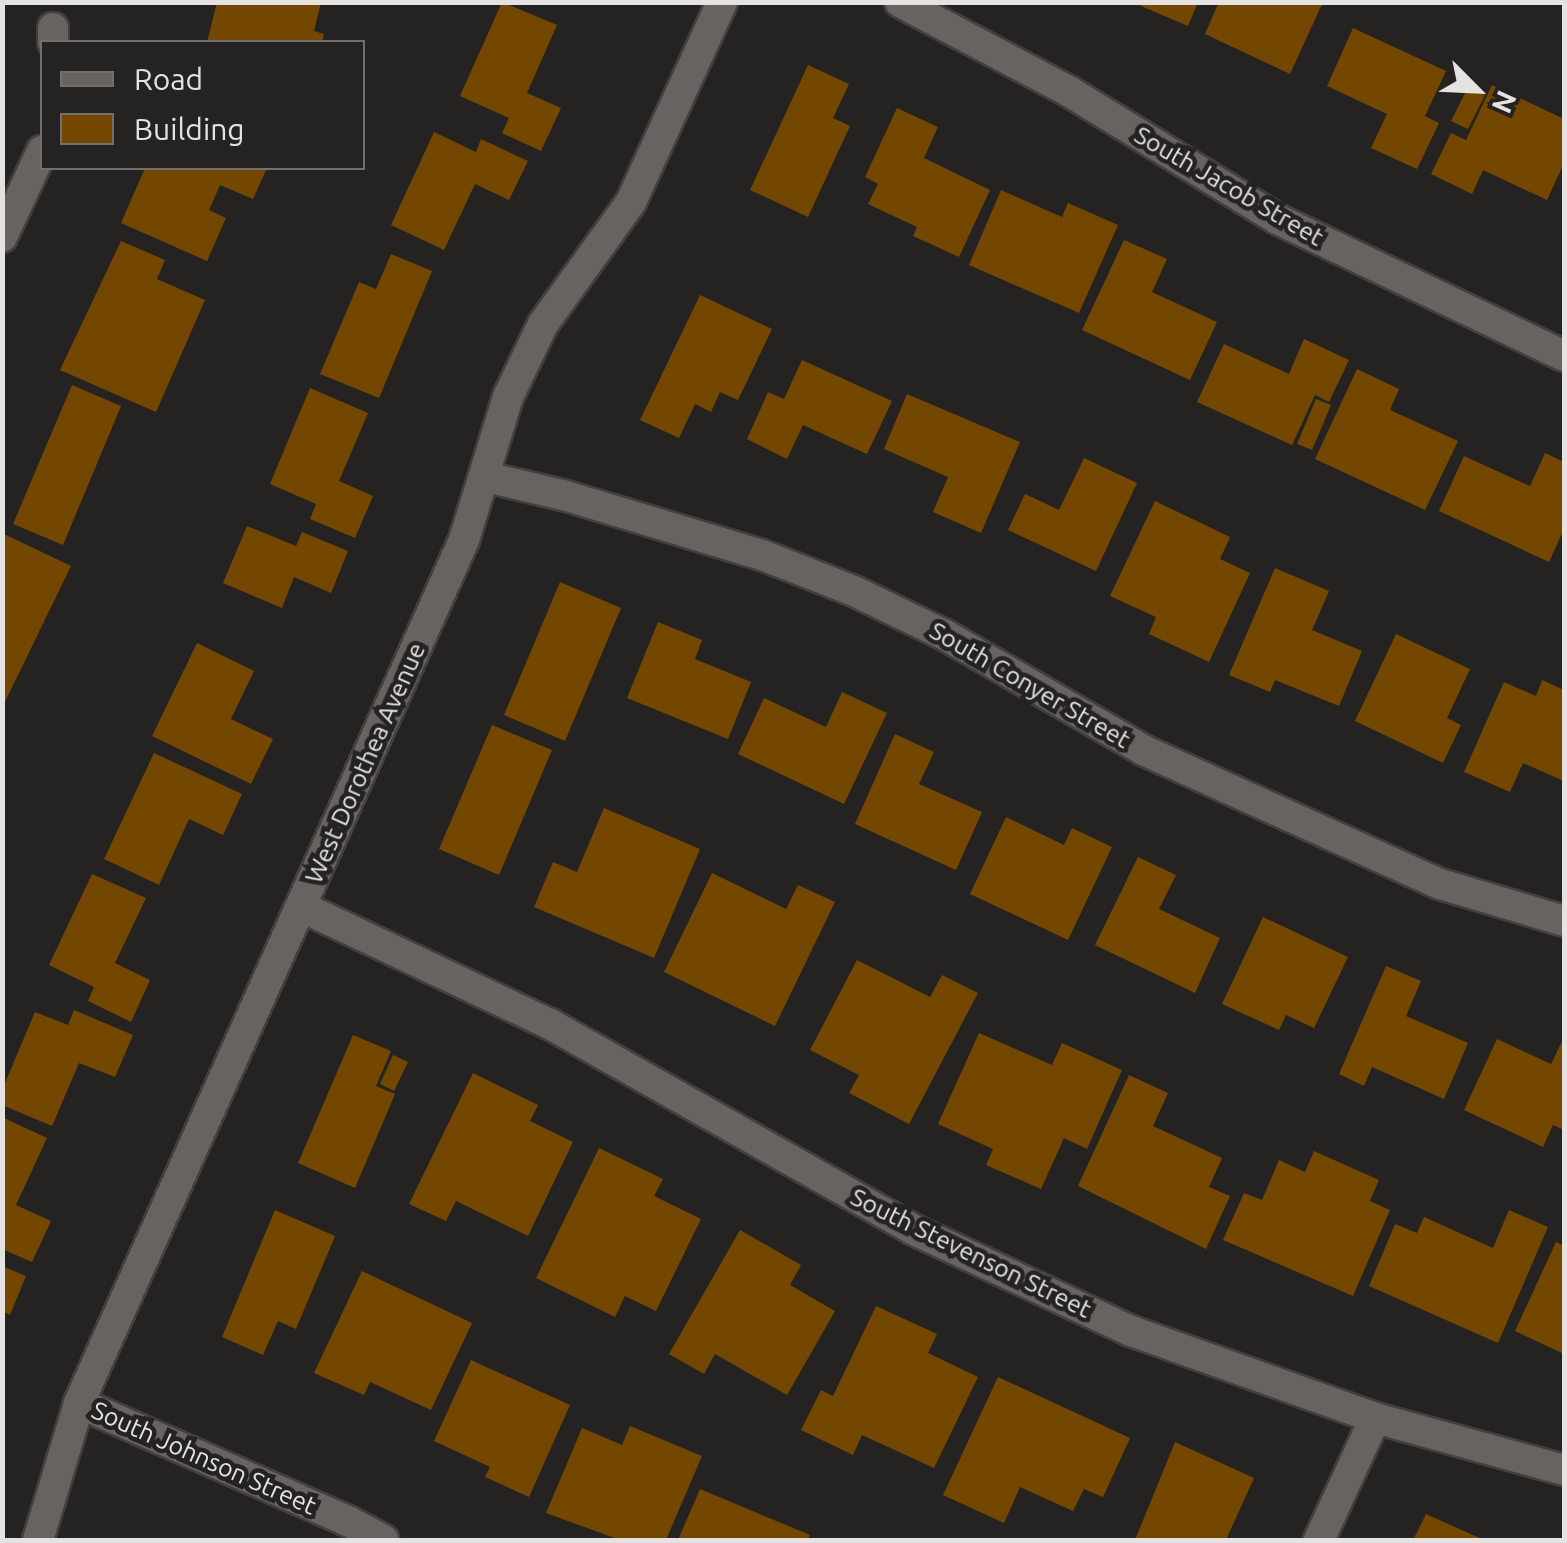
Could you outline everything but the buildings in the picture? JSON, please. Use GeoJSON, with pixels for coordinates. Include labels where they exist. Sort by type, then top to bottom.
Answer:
{"type":"FeatureCollection","features":[{"type":"Feature","properties":{"kind":"street","name":"West Dorothea Avenue"},"geometry":{"type":"LineString","coordinates":[[38,1540],[79,1403],[464,540],[508,397],[543,324],[632,202],[722,2]]}},
{"type":"Feature","properties":{"kind":"street","name":"South Jacob Street"},"geometry":{"type":"LineString","coordinates":[[900,2],[1070,92],[1277,219],[1564,356]]}},
{"type":"Feature","properties":{"kind":"street"},"geometry":{"type":"LineString","coordinates":[[2,237],[40,154]]}},
{"type":"Feature","properties":{"kind":"street","name":"South Conyer Street"},"geometry":{"type":"LineString","coordinates":[[486,477],[563,495],[762,555],[854,592],[945,634],[1143,750],[1440,884],[1564,921]]}},
{"type":"Feature","properties":{"kind":"street","name":"South Stevenson Street"},"geometry":{"type":"LineString","coordinates":[[302,907],[550,1024],[912,1229],[1131,1331],[1375,1418],[1564,1470]]}},
{"type":"Feature","properties":{"kind":"street","name":"South Johnson Street"},"geometry":{"type":"LineString","coordinates":[[79,1403],[383,1540]]}},
{"type":"Feature","properties":{"kind":"street"},"geometry":{"type":"LineString","coordinates":[[1319,1540],[1375,1418]]}}]}
